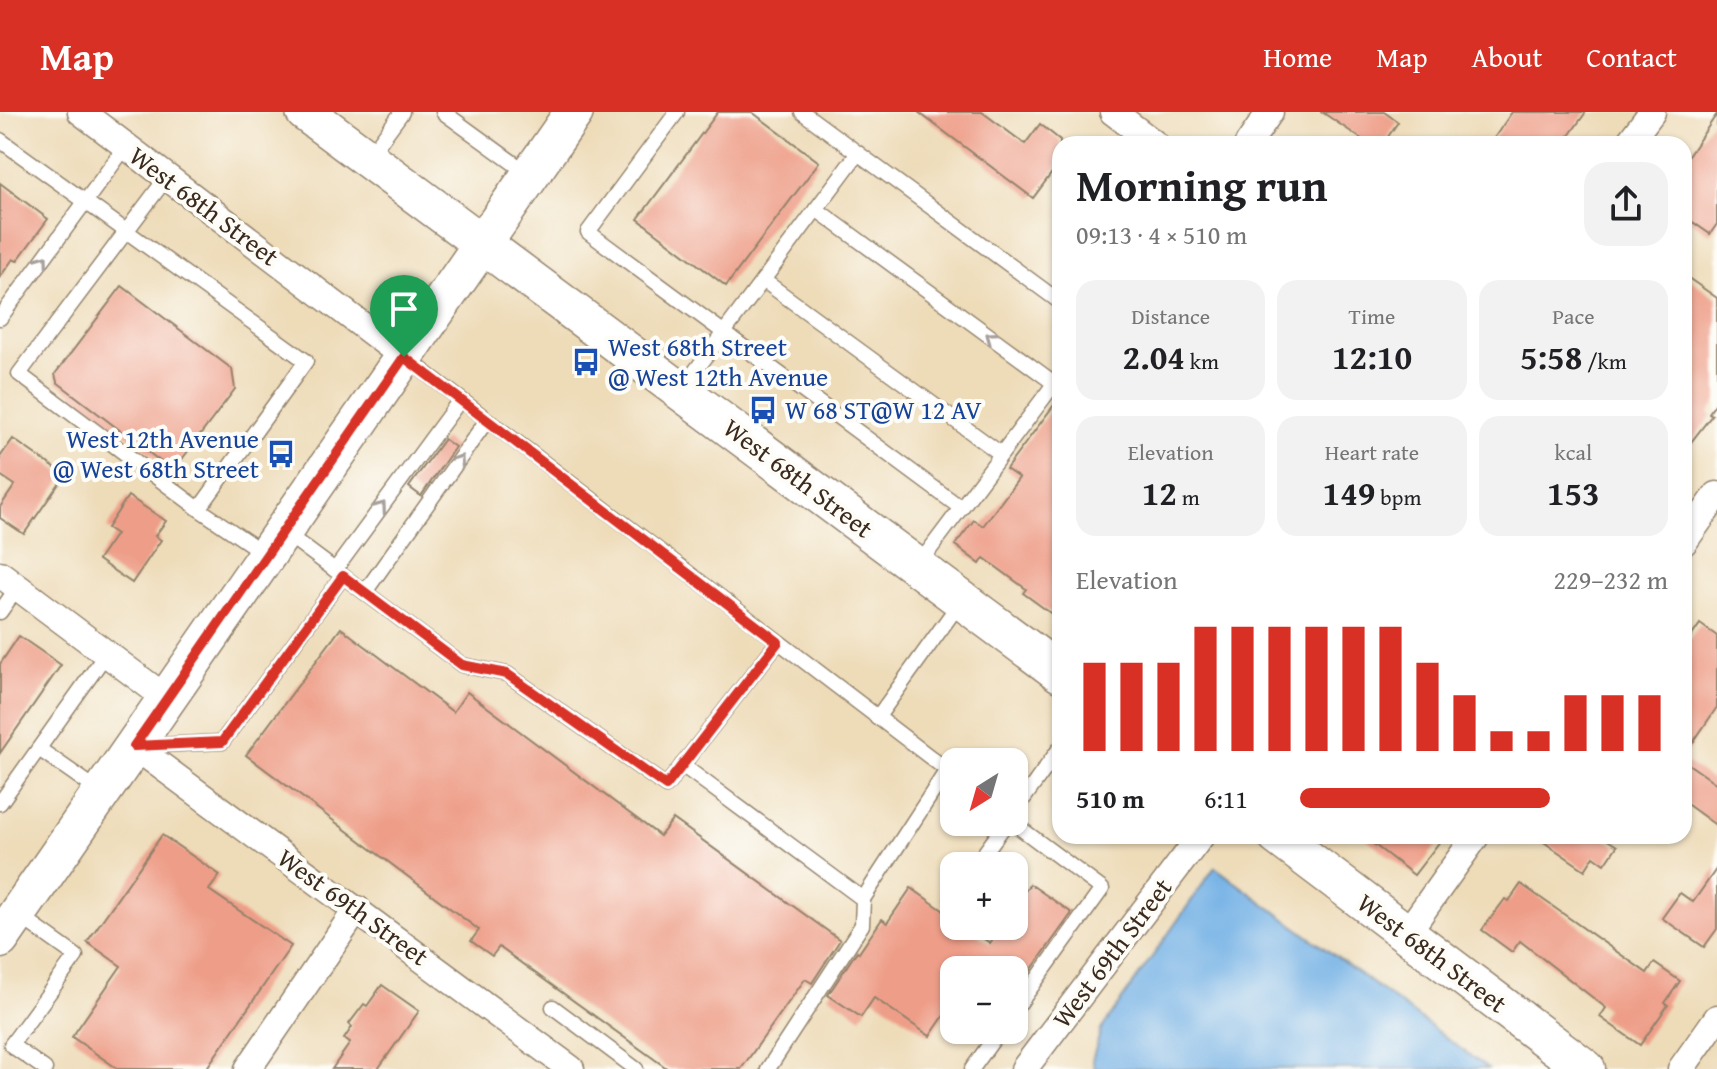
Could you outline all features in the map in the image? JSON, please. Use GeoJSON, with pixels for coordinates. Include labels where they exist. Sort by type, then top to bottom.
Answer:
{"type":"FeatureCollection","features":[{"type":"Feature","properties":{"kind":"main road"},"geometry":{"type":"LineString","coordinates":[[5,931],[571,113]]}},
{"type":"Feature","properties":{"kind":"main road","name":"West 68th Street"},"geometry":{"type":"LineString","coordinates":[[316,115],[368,159],[1052,667]]}},
{"type":"Feature","properties":{"kind":"main road","name":"West 68th Street"},"geometry":{"type":"LineString","coordinates":[[1293,844],[1586,1069]]}},
{"type":"Feature","properties":{"kind":"street","name":"West 68th Street"},"geometry":{"type":"LineString","coordinates":[[81,112],[404,357]]}},
{"type":"Feature","properties":{"kind":"street"},"geometry":{"type":"LineString","coordinates":[[1113,112],[1142,136]]}},
{"type":"Feature","properties":{"kind":"street"},"geometry":{"type":"LineString","coordinates":[[1254,136],[1270,112]]}},
{"type":"Feature","properties":{"kind":"street"},"geometry":{"type":"LineString","coordinates":[[1634,136],[1652,112]]}},
{"type":"Feature","properties":{"kind":"street"},"geometry":{"type":"LineString","coordinates":[[1692,531],[1717,495]]}},
{"type":"Feature","properties":{"kind":"street"},"geometry":{"type":"LineString","coordinates":[[9,581],[167,699]]}},
{"type":"Feature","properties":{"kind":"street","name":"West 69th Street"},"geometry":{"type":"LineString","coordinates":[[134,746],[571,1069]]}},
{"type":"Feature","properties":{"kind":"street","name":"West 69th Street"},"geometry":{"type":"LineString","coordinates":[[1024,1069],[1195,844]]}},
{"type":"Feature","properties":{"kind":"street"},"geometry":{"type":"LineString","coordinates":[[1406,934],[1470,844]]}},
{"type":"Feature","properties":{"kind":"street"},"geometry":{"type":"LineString","coordinates":[[248,1069],[357,909]]}},
{"type":"Feature","properties":{"kind":"street"},"geometry":{"type":"LineString","coordinates":[[1681,1069],[1717,1018]]}},
{"type":"Feature","properties":{"kind":"lane"},"geometry":{"type":"LineString","coordinates":[[368,159],[402,112]]}},
{"type":"Feature","properties":{"kind":"lane"},"geometry":{"type":"LineString","coordinates":[[443,112],[463,118],[530,175]]}},
{"type":"Feature","properties":{"kind":"lane"},"geometry":{"type":"LineString","coordinates":[[677,112],[588,232],[961,508]]}},
{"type":"Feature","properties":{"kind":"lane"},"geometry":{"type":"LineString","coordinates":[[802,112],[1052,296]]}},
{"type":"Feature","properties":{"kind":"lane"},"geometry":{"type":"LineString","coordinates":[[0,140],[306,361],[199,509]]}},
{"type":"Feature","properties":{"kind":"lane"},"geometry":{"type":"LineString","coordinates":[[2,310],[126,146]]}},
{"type":"Feature","properties":{"kind":"lane"},"geometry":{"type":"LineString","coordinates":[[680,391],[858,153]]}},
{"type":"Feature","properties":{"kind":"lane"},"geometry":{"type":"LineString","coordinates":[[167,177],[19,374],[199,509],[339,573],[462,665],[507,674],[666,786],[778,642]]}},
{"type":"Feature","properties":{"kind":"lane"},"geometry":{"type":"LineString","coordinates":[[816,209],[1052,375]]}},
{"type":"Feature","properties":{"kind":"lane"},"geometry":{"type":"LineString","coordinates":[[763,280],[1001,454]]}},
{"type":"Feature","properties":{"kind":"lane"},"geometry":{"type":"LineString","coordinates":[[404,357],[947,770],[863,899],[862,925],[768,1069]]}},
{"type":"Feature","properties":{"kind":"lane"},"geometry":{"type":"LineString","coordinates":[[917,567],[1052,386]]}},
{"type":"Feature","properties":{"kind":"lane"},"geometry":{"type":"LineString","coordinates":[[134,746],[222,742],[460,400]]}},
{"type":"Feature","properties":{"kind":"lane"},"geometry":{"type":"LineString","coordinates":[[365,592],[487,420]]}},
{"type":"Feature","properties":{"kind":"lane"},"geometry":{"type":"LineString","coordinates":[[0,612],[9,581]]}},
{"type":"Feature","properties":{"kind":"lane"},"geometry":{"type":"LineString","coordinates":[[877,718],[962,600]]}},
{"type":"Feature","properties":{"kind":"lane"},"geometry":{"type":"LineString","coordinates":[[0,803],[106,654]]}},
{"type":"Feature","properties":{"kind":"lane"},"geometry":{"type":"LineString","coordinates":[[39,749],[102,793]]}},
{"type":"Feature","properties":{"kind":"lane"},"geometry":{"type":"LineString","coordinates":[[1028,793],[1052,759]]}},
{"type":"Feature","properties":{"kind":"lane"},"geometry":{"type":"LineString","coordinates":[[682,765],[863,899]]}},
{"type":"Feature","properties":{"kind":"lane"},"geometry":{"type":"LineString","coordinates":[[1028,835],[1102,889],[1028,992]]}},
{"type":"Feature","properties":{"kind":"lane"},"geometry":{"type":"LineString","coordinates":[[986,852],[999,836]]}},
{"type":"Feature","properties":{"kind":"lane"},"geometry":{"type":"LineString","coordinates":[[5,931],[76,956],[11,1045],[45,1069]]}},
{"type":"Feature","properties":{"kind":"lane"},"geometry":{"type":"LineString","coordinates":[[553,1007],[636,1069]]}},
{"type":"Feature","properties":{"kind":"lane"},"geometry":{"type":"LineString","coordinates":[[972,1069],[990,1044]]}},
{"type":"Feature","properties":{"kind":"water"},"geometry":{"type":"Polygon","coordinates":[[[1215,867],[1488,1069],[1095,1069],[1092,1060],[1101,1030],[1215,867]]]}},
{"type":"Feature","properties":{"kind":"building"},"geometry":{"type":"Polygon","coordinates":[[[718,112],[752,112],[819,162],[726,286],[638,219],[718,112]]]}},
{"type":"Feature","properties":{"kind":"building"},"geometry":{"type":"Polygon","coordinates":[[[918,112],[982,112],[1025,144],[1040,124],[1055,136],[1052,136],[1052,173],[1033,198],[918,112]]]}},
{"type":"Feature","properties":{"kind":"building"},"geometry":{"type":"Polygon","coordinates":[[[1322,112],[1384,112],[1398,122],[1388,136],[1357,136],[1322,112]]]}},
{"type":"Feature","properties":{"kind":"building"},"geometry":{"type":"Polygon","coordinates":[[[1512,112],[1586,112],[1569,136],[1496,136],[1512,112]]]}},
{"type":"Feature","properties":{"kind":"building"},"geometry":{"type":"Polygon","coordinates":[[[1717,114],[1717,224],[1710,234],[1692,222],[1692,150],[1717,114]]]}},
{"type":"Feature","properties":{"kind":"building"},"geometry":{"type":"Polygon","coordinates":[[[0,183],[48,219],[17,261],[13,259],[0,277],[0,183]]]}},
{"type":"Feature","properties":{"kind":"building"},"geometry":{"type":"Polygon","coordinates":[[[1692,281],[1717,298],[1717,401],[1709,413],[1712,415],[1692,441],[1692,281]]]}},
{"type":"Feature","properties":{"kind":"building"},"geometry":{"type":"Polygon","coordinates":[[[122,286],[232,369],[235,389],[173,471],[57,382],[55,374],[122,286]]]}},
{"type":"Feature","properties":{"kind":"building"},"geometry":{"type":"Polygon","coordinates":[[[1052,408],[1052,614],[1023,593],[1026,589],[984,558],[980,564],[955,545],[974,520],[983,526],[1019,478],[1006,469],[1052,408]]]}},
{"type":"Feature","properties":{"kind":"building"},"geometry":{"type":"Polygon","coordinates":[[[13,439],[65,475],[24,534],[0,518],[0,507],[15,485],[0,475],[0,457],[13,439]]]}},
{"type":"Feature","properties":{"kind":"building"},"geometry":{"type":"Polygon","coordinates":[[[444,439],[455,447],[421,496],[409,487],[444,439]]]}},
{"type":"Feature","properties":{"kind":"building"},"geometry":{"type":"Polygon","coordinates":[[[128,496],[166,521],[155,536],[161,540],[132,583],[98,560],[116,534],[107,528],[128,496]]]}},
{"type":"Feature","properties":{"kind":"building"},"geometry":{"type":"Polygon","coordinates":[[[1700,624],[1717,636],[1717,707],[1692,744],[1692,636],[1700,624]]]}},
{"type":"Feature","properties":{"kind":"building"},"geometry":{"type":"Polygon","coordinates":[[[341,628],[453,712],[467,692],[660,836],[673,819],[840,940],[812,983],[805,979],[741,1069],[668,1069],[499,947],[492,956],[471,941],[479,930],[246,755],[341,628]]]}},
{"type":"Feature","properties":{"kind":"building"},"geometry":{"type":"Polygon","coordinates":[[[19,636],[61,665],[0,753],[0,664],[19,636]]]}},
{"type":"Feature","properties":{"kind":"building"},"geometry":{"type":"Polygon","coordinates":[[[1692,767],[1717,784],[1717,826],[1692,808],[1692,767]]]}},
{"type":"Feature","properties":{"kind":"building"},"geometry":{"type":"Polygon","coordinates":[[[162,835],[220,875],[209,890],[291,946],[206,1069],[118,1069],[72,1037],[121,966],[87,942],[162,835]]]}},
{"type":"Feature","properties":{"kind":"building"},"geometry":{"type":"Polygon","coordinates":[[[1373,844],[1438,844],[1414,875],[1373,844]]]}},
{"type":"Feature","properties":{"kind":"building"},"geometry":{"type":"Polygon","coordinates":[[[1547,844],[1617,846],[1605,864],[1594,856],[1585,870],[1547,844]]]}},
{"type":"Feature","properties":{"kind":"building"},"geometry":{"type":"Polygon","coordinates":[[[1717,868],[1717,929],[1704,947],[1662,918],[1680,893],[1693,902],[1717,868]]]}},
{"type":"Feature","properties":{"kind":"building"},"geometry":{"type":"Polygon","coordinates":[[[1030,884],[1072,913],[1028,974],[1028,956],[940,956],[940,1021],[930,1036],[874,998],[861,1017],[828,995],[857,951],[859,953],[882,919],[887,923],[911,888],[940,908],[940,940],[986,940],[990,943],[992,940],[1028,940],[1030,884]]]}},
{"type":"Feature","properties":{"kind":"building"},"geometry":{"type":"Polygon","coordinates":[[[1521,884],[1647,973],[1654,963],[1680,981],[1665,1003],[1668,1005],[1640,1045],[1600,1017],[1606,1008],[1520,941],[1512,952],[1482,930],[1505,899],[1509,901],[1521,884]]]}},
{"type":"Feature","properties":{"kind":"building"},"geometry":{"type":"Polygon","coordinates":[[[382,985],[419,1011],[378,1069],[332,1069],[350,1043],[344,1039],[352,1027],[349,1024],[382,985]]]}},
{"type":"Feature","properties":{"kind":"place","name":"West 68th Street @ West 12th Avenue"},"geometry":{"type":"Point","coordinates":[586,362]}},
{"type":"Feature","properties":{"kind":"place","name":"W 68 ST@W 12 AV"},"geometry":{"type":"Point","coordinates":[763,410]}},
{"type":"Feature","properties":{"kind":"place","name":"West 12th Avenue @ West 68th Street"},"geometry":{"type":"Point","coordinates":[281,454]}},
{"type":"Feature","properties":{"kind":"route"},"geometry":{"type":"LineString","coordinates":[[404,357],[778,642],[666,786],[507,674],[462,665],[343,576],[222,742],[134,746],[404,357]]}}]}
